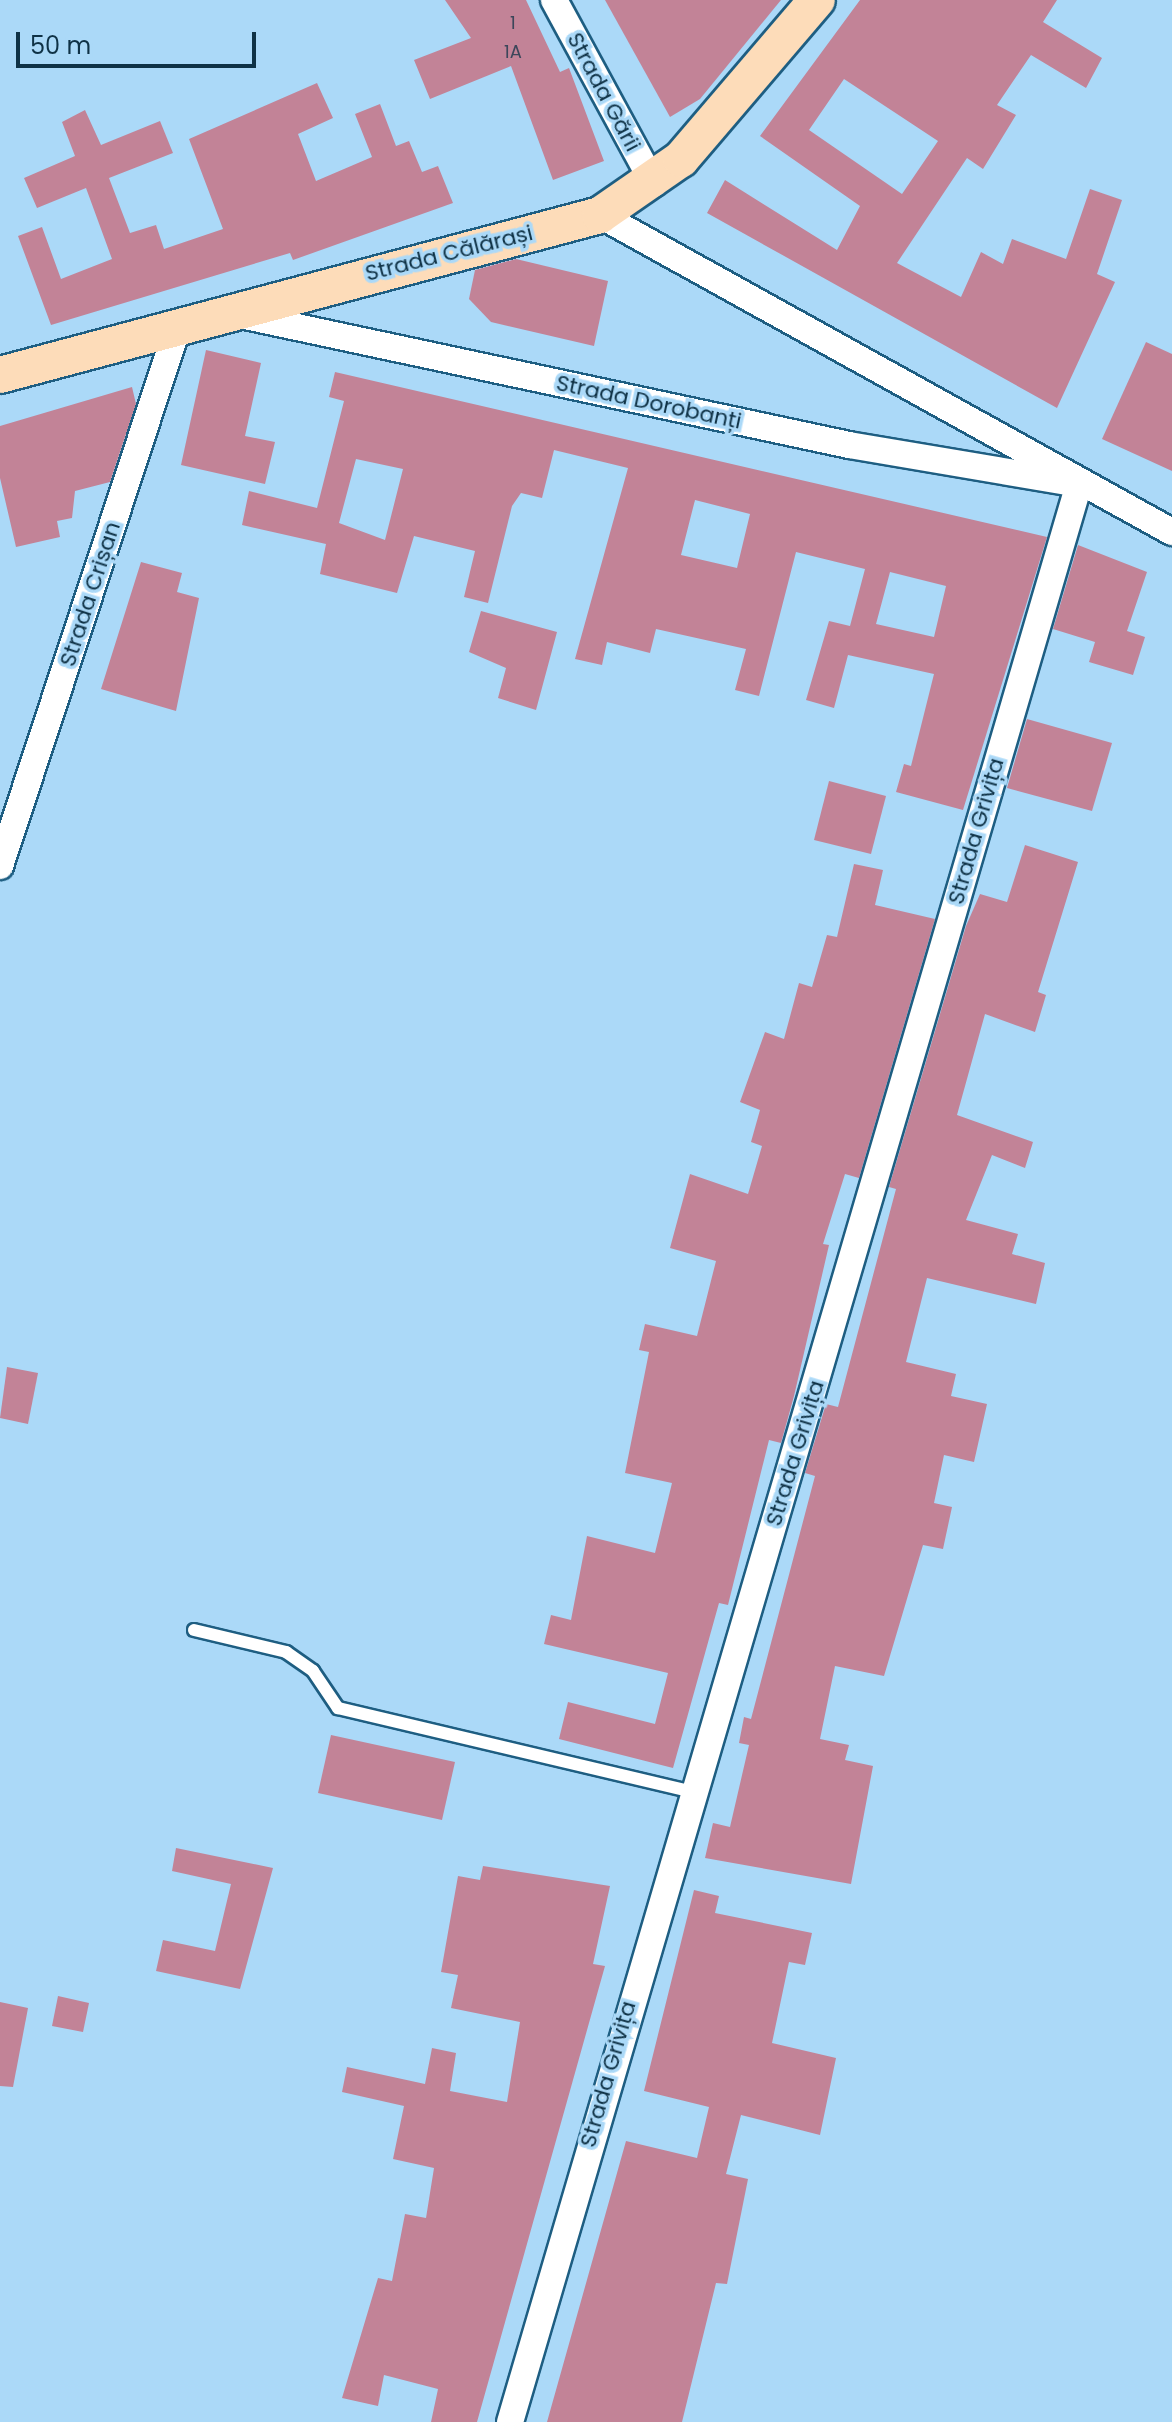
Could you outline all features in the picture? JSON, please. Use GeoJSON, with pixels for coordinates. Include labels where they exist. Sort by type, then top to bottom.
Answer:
{"type":"FeatureCollection","features":[{"type":"Feature","properties":{"kind":"main road","name":"Strada Călărași"},"geometry":{"type":"LineString","coordinates":[[0,375],[220,311],[600,215],[654,184],[705,135],[817,0]]}},
{"type":"Feature","properties":{"kind":"street","name":"Strada Gării"},"geometry":{"type":"LineString","coordinates":[[554,0],[654,184]]}},
{"type":"Feature","properties":{"kind":"street","name":"Strada Dorobanți"},"geometry":{"type":"LineString","coordinates":[[600,215],[1079,484],[1172,532]]}},
{"type":"Feature","properties":{"kind":"street","name":"Strada Dorobanți"},"geometry":{"type":"LineString","coordinates":[[220,311],[849,445],[1079,484]]}},
{"type":"Feature","properties":{"kind":"street","name":"Strada Crișan"},"geometry":{"type":"LineString","coordinates":[[0,866],[179,323]]}},
{"type":"Feature","properties":{"kind":"street","name":"Strada Grivița"},"geometry":{"type":"LineString","coordinates":[[510,2422],[1079,484]]}},
{"type":"Feature","properties":{"kind":"lane"},"geometry":{"type":"LineString","coordinates":[[194,1630],[286,1652],[313,1671],[338,1708],[693,1792]]}},
{"type":"Feature","properties":{"kind":"building"},"geometry":{"type":"Polygon","coordinates":[[[445,0],[526,0],[560,72],[569,68],[604,161],[553,180],[511,66],[430,99],[414,60],[471,38],[445,0]]]}},
{"type":"Feature","properties":{"kind":"building"},"geometry":{"type":"Polygon","coordinates":[[[605,0],[781,0],[700,99],[670,117],[605,0]]]}},
{"type":"Feature","properties":{"kind":"building"},"geometry":{"type":"Polygon","coordinates":[[[860,0],[1057,0],[1043,22],[1102,58],[1086,88],[1031,55],[997,105],[1016,115],[983,169],[967,158],[897,263],[961,297],[981,252],[1003,264],[1012,239],[1066,259],[1090,189],[1122,200],[1097,274],[1115,282],[1057,408],[707,213],[725,180],[837,250],[860,206],[760,136],[860,0]],[[844,79],[809,130],[902,194],[938,141],[844,79]]]}},
{"type":"Feature","properties":{"kind":"building"},"geometry":{"type":"Polygon","coordinates":[[[317,83],[333,118],[298,134],[316,181],[372,157],[355,114],[380,104],[396,146],[409,141],[422,172],[438,166],[453,203],[293,260],[290,253],[51,325],[18,236],[42,227],[61,279],[112,259],[86,188],[37,208],[24,178],[75,156],[62,122],[85,110],[101,145],[160,121],[173,153],[109,178],[130,233],[156,225],[164,249],[223,229],[189,139],[317,83]]]}},
{"type":"Feature","properties":{"kind":"building"},"geometry":{"type":"Polygon","coordinates":[[[516,259],[608,281],[594,346],[491,322],[469,299],[475,270],[516,259]]]}},
{"type":"Feature","properties":{"kind":"building"},"geometry":{"type":"Polygon","coordinates":[[[1146,342],[1172,354],[1172,471],[1102,439],[1146,342]]]}},
{"type":"Feature","properties":{"kind":"building"},"geometry":{"type":"Polygon","coordinates":[[[206,350],[261,363],[245,436],[275,442],[265,484],[181,465],[206,350]]]}},
{"type":"Feature","properties":{"kind":"building"},"geometry":{"type":"Polygon","coordinates":[[[335,372],[1047,537],[963,810],[896,792],[904,764],[911,766],[934,674],[848,655],[834,708],[806,700],[829,621],[850,626],[865,569],[796,552],[759,696],[735,690],[746,649],[656,629],[650,653],[607,642],[602,665],[575,659],[628,468],[554,450],[542,498],[521,493],[512,506],[488,603],[464,597],[475,551],[414,536],[397,593],[320,574],[326,544],[242,525],[249,491],[317,508],[344,401],[329,397],[335,372]],[[356,459],[339,523],[385,540],[403,469],[356,459]],[[695,500],[681,555],[737,568],[750,514],[695,500]],[[890,572],[876,624],[934,637],[946,586],[890,572]]]}},
{"type":"Feature","properties":{"kind":"building"},"geometry":{"type":"Polygon","coordinates":[[[132,387],[136,404],[110,482],[75,491],[72,518],[57,521],[60,537],[16,547],[0,478],[0,426],[132,387]]]}},
{"type":"Feature","properties":{"kind":"building"},"geometry":{"type":"Polygon","coordinates":[[[1078,545],[1147,572],[1127,631],[1145,637],[1133,675],[1089,662],[1095,642],[1053,629],[1078,545]]]}},
{"type":"Feature","properties":{"kind":"building"},"geometry":{"type":"Polygon","coordinates":[[[141,562],[182,573],[177,592],[199,598],[176,711],[101,689],[141,562]]]}},
{"type":"Feature","properties":{"kind":"building"},"geometry":{"type":"Polygon","coordinates":[[[481,611],[557,632],[536,710],[498,698],[506,668],[469,652],[481,611]]]}},
{"type":"Feature","properties":{"kind":"building"},"geometry":{"type":"Polygon","coordinates":[[[1027,719],[1112,743],[1092,811],[1007,788],[1027,719]]]}},
{"type":"Feature","properties":{"kind":"building"},"geometry":{"type":"Polygon","coordinates":[[[829,781],[886,796],[871,854],[814,840],[829,781]]]}},
{"type":"Feature","properties":{"kind":"building"},"geometry":{"type":"Polygon","coordinates":[[[1025,845],[1078,862],[1038,992],[1046,995],[1035,1032],[985,1014],[957,1115],[1033,1142],[1025,1168],[992,1155],[966,1220],[1018,1234],[1012,1254],[1045,1263],[1036,1304],[927,1278],[906,1362],[956,1374],[951,1396],[987,1404],[974,1462],[944,1455],[934,1503],[952,1507],[943,1549],[923,1545],[884,1676],[835,1666],[820,1739],[849,1745],[845,1760],[873,1766],[851,1884],[705,1858],[713,1823],[730,1827],[749,1745],[739,1743],[744,1717],[751,1719],[815,1476],[805,1473],[826,1404],[838,1407],[896,1189],[889,1187],[966,926],[980,894],[1007,902],[1025,845]]]}},
{"type":"Feature","properties":{"kind":"building"},"geometry":{"type":"Polygon","coordinates":[[[854,864],[883,870],[875,905],[935,919],[859,1178],[845,1174],[823,1244],[829,1245],[794,1396],[781,1443],[769,1440],[728,1605],[719,1603],[673,1768],[559,1739],[568,1702],[655,1724],[668,1673],[544,1644],[551,1615],[571,1620],[587,1536],[655,1553],[672,1483],[625,1473],[649,1352],[639,1350],[645,1324],[697,1336],[716,1261],[670,1248],[690,1174],[748,1194],[762,1146],[751,1142],[760,1110],[740,1102],[765,1032],[784,1039],[799,983],[812,987],[827,935],[837,937],[854,864]]]}},
{"type":"Feature","properties":{"kind":"building"},"geometry":{"type":"Polygon","coordinates":[[[7,1367],[38,1373],[28,1424],[0,1418],[7,1367]]]}},
{"type":"Feature","properties":{"kind":"building"},"geometry":{"type":"Polygon","coordinates":[[[331,1735],[455,1762],[442,1820],[318,1793],[331,1735]]]}},
{"type":"Feature","properties":{"kind":"building"},"geometry":{"type":"Polygon","coordinates":[[[176,1848],[273,1868],[240,1989],[156,1971],[163,1940],[215,1951],[231,1884],[172,1871],[176,1848]]]}},
{"type":"Feature","properties":{"kind":"building"},"geometry":{"type":"Polygon","coordinates":[[[483,1866],[610,1886],[593,1964],[605,1966],[477,2422],[431,2422],[438,2389],[384,2375],[378,2406],[342,2398],[378,2278],[392,2281],[405,2214],[426,2218],[434,2168],[393,2159],[404,2106],[342,2092],[347,2067],[425,2084],[432,2048],[456,2053],[450,2091],[507,2102],[520,2022],[451,2008],[458,1975],[441,1972],[458,1876],[480,1880],[483,1866]]]}},
{"type":"Feature","properties":{"kind":"building"},"geometry":{"type":"Polygon","coordinates":[[[694,1890],[719,1896],[715,1913],[812,1933],[805,1965],[789,1962],[772,2043],[836,2058],[820,2135],[741,2115],[726,2174],[748,2179],[727,2284],[716,2283],[682,2422],[547,2422],[626,2141],[697,2158],[709,2107],[644,2091],[694,1890]]]}},
{"type":"Feature","properties":{"kind":"building"},"geometry":{"type":"Polygon","coordinates":[[[58,1996],[89,2003],[83,2032],[52,2026],[58,1996]]]}},
{"type":"Feature","properties":{"kind":"building"},"geometry":{"type":"Polygon","coordinates":[[[0,2002],[28,2008],[13,2087],[0,2086],[0,2002]]]}}]}
